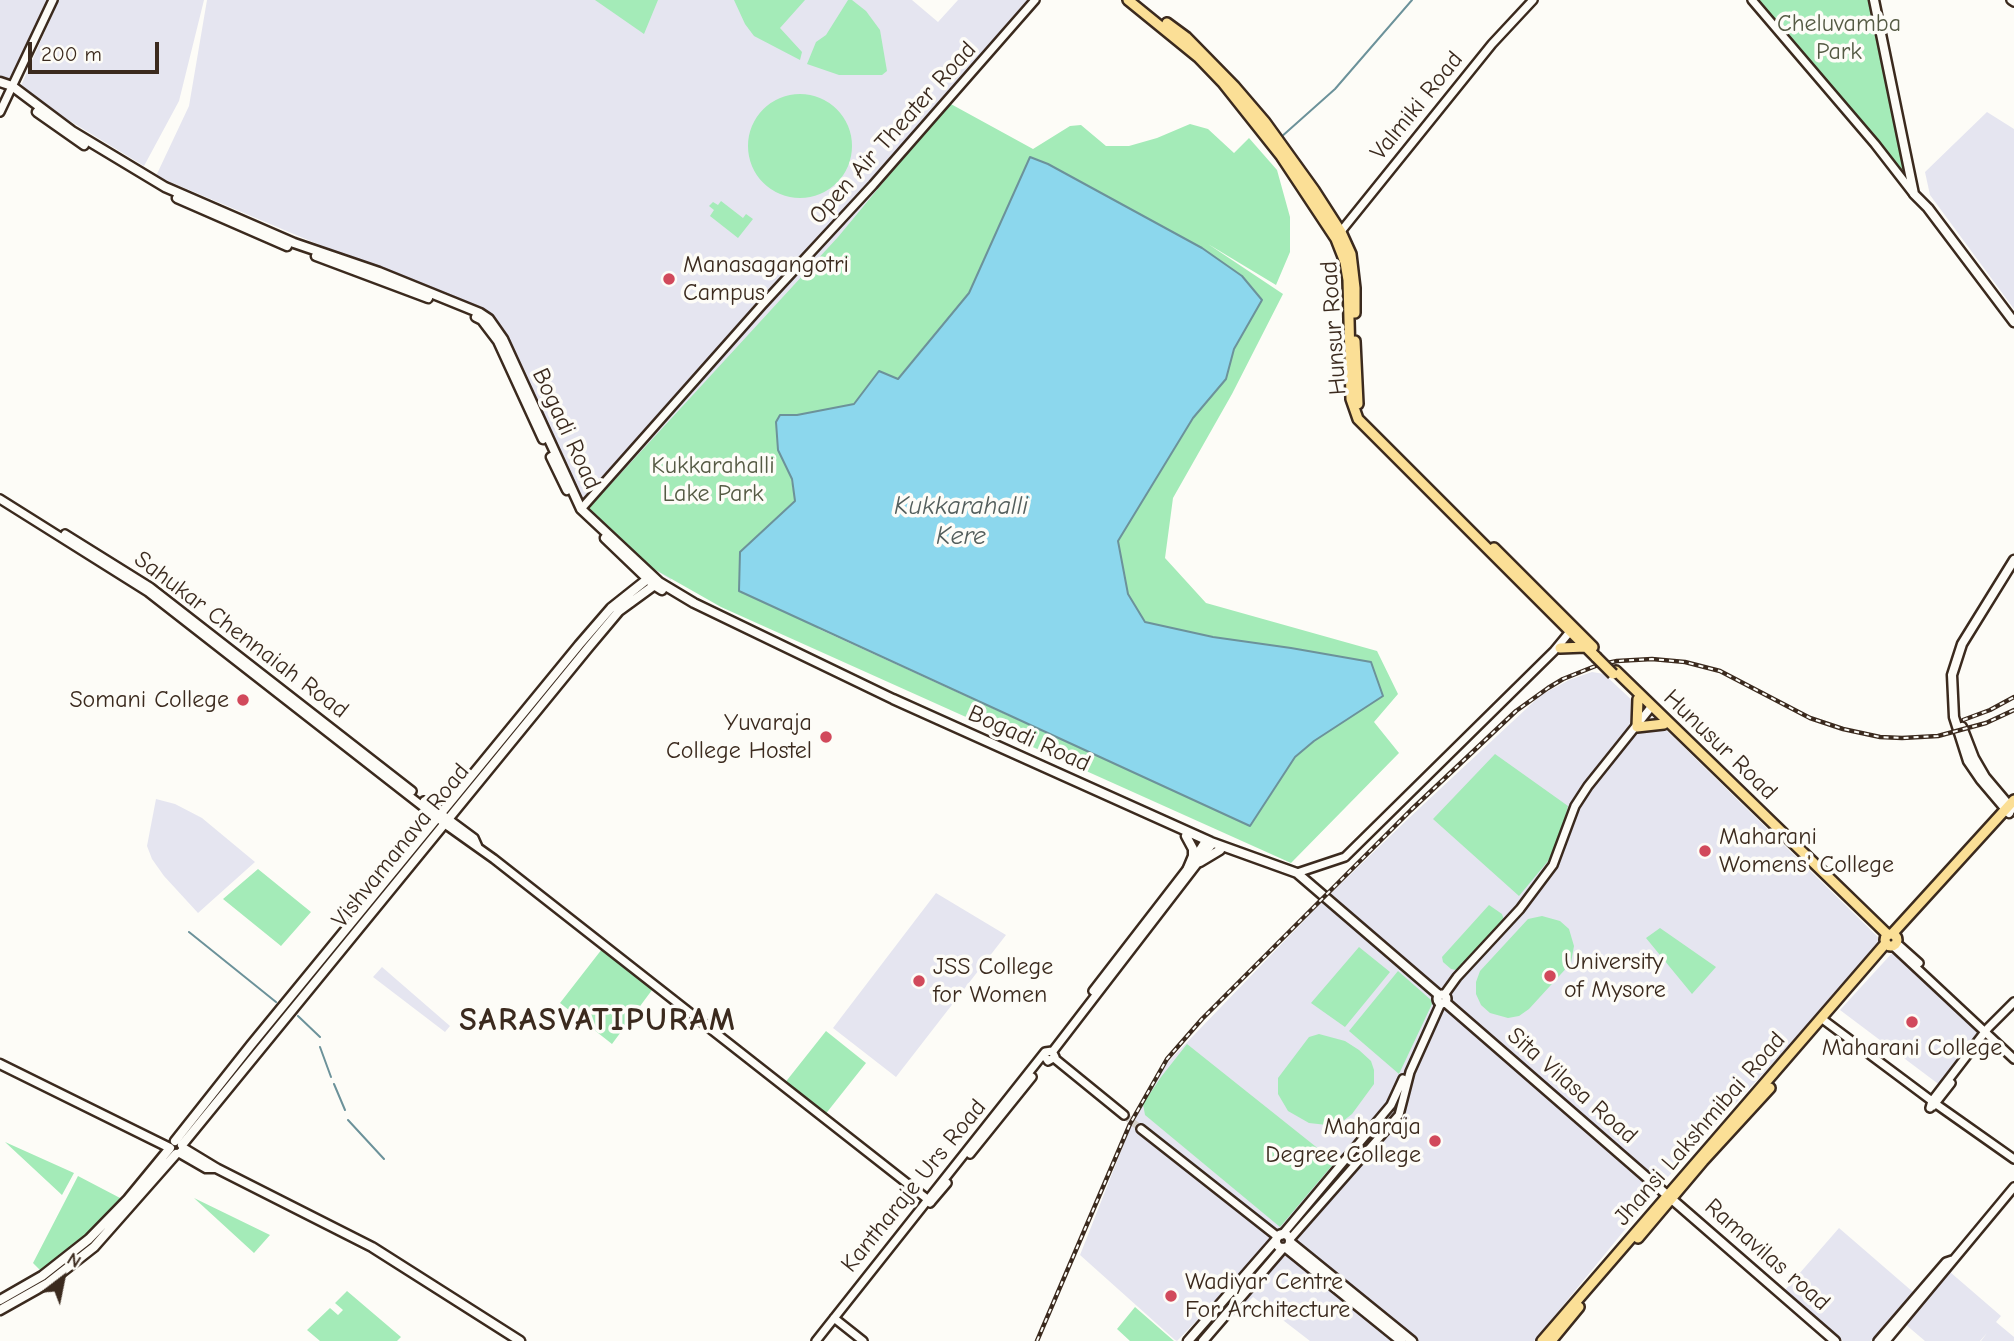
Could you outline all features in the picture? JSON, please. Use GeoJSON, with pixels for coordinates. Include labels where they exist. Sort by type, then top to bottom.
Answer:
{"type":"FeatureCollection","features":[{"type":"Feature","properties":{"kind":"main road"},"geometry":{"type":"LineString","coordinates":[[1128,0],[1198,57],[1275,142]]}},
{"type":"Feature","properties":{"kind":"main road"},"geometry":{"type":"LineString","coordinates":[[1138,0],[1186,37],[1216,65],[1275,142]]}},
{"type":"Feature","properties":{"kind":"main road"},"geometry":{"type":"LineString","coordinates":[[1874,0],[1914,194],[1928,208],[2014,322]]}},
{"type":"Feature","properties":{"kind":"main road"},"geometry":{"type":"LineString","coordinates":[[6,87],[52,125],[157,188],[264,238],[371,276],[390,280],[482,320],[498,341],[578,512],[653,580]]}},
{"type":"Feature","properties":{"kind":"main road","name":"Bogadi Road"},"geometry":{"type":"LineString","coordinates":[[6,87],[164,187],[294,243],[480,313],[489,319],[503,339],[581,509],[653,580],[892,699],[1155,815],[1211,845]]}},
{"type":"Feature","properties":{"kind":"main road","name":"Hunsur Road"},"geometry":{"type":"LineString","coordinates":[[1275,142],[1351,254],[1355,288],[1357,399],[1368,424],[1638,699],[1651,708],[1664,724],[1891,940]]}},
{"type":"Feature","properties":{"kind":"main road"},"geometry":{"type":"LineString","coordinates":[[2011,809],[1968,761],[1954,717],[1952,675],[1962,644],[2014,560]]}},
{"type":"Feature","properties":{"kind":"main road"},"geometry":{"type":"LineString","coordinates":[[2011,809],[1985,777],[1966,741],[1957,702],[1956,676],[1966,646],[2014,568]]}},
{"type":"Feature","properties":{"kind":"main road","name":"Vishvamanava Road"},"geometry":{"type":"LineString","coordinates":[[0,1300],[42,1276],[89,1239],[177,1148],[250,1045],[438,814],[611,608],[653,580]]}},
{"type":"Feature","properties":{"kind":"main road","name":"Vishvamanava Road"},"geometry":{"type":"LineString","coordinates":[[0,1310],[48,1283],[94,1247],[448,822],[619,611],[653,580]]}},
{"type":"Feature","properties":{"kind":"main road"},"geometry":{"type":"LineString","coordinates":[[1573,631],[1586,647],[1597,655]]}},
{"type":"Feature","properties":{"kind":"main road"},"geometry":{"type":"LineString","coordinates":[[1557,650],[1586,647]]}},
{"type":"Feature","properties":{"kind":"main road","name":"Hunusur Road"},"geometry":{"type":"LineString","coordinates":[[1614,672],[1891,940]]}},
{"type":"Feature","properties":{"kind":"main road"},"geometry":{"type":"LineString","coordinates":[[1638,699],[1637,727],[1664,724]]}},
{"type":"Feature","properties":{"kind":"main road","name":"Jhansi Lakshmibai Road"},"geometry":{"type":"LineString","coordinates":[[1542,1341],[1891,940],[2011,809]]}},
{"type":"Feature","properties":{"kind":"main road","name":"Bogadi Road"},"geometry":{"type":"LineString","coordinates":[[1142,811],[1152,820],[1186,836],[1250,861],[1261,861],[1297,873]]}},
{"type":"Feature","properties":{"kind":"main road"},"geometry":{"type":"LineString","coordinates":[[1186,836],[1193,849],[1188,868]]}},
{"type":"Feature","properties":{"kind":"main road"},"geometry":{"type":"LineString","coordinates":[[1200,862],[1211,845]]}},
{"type":"Feature","properties":{"kind":"main road","name":"Sita Vilasa Road"},"geometry":{"type":"LineString","coordinates":[[1297,873],[1670,1196]]}},
{"type":"Feature","properties":{"kind":"main road"},"geometry":{"type":"LineString","coordinates":[[0,1061],[372,1247],[520,1341]]}},
{"type":"Feature","properties":{"kind":"main road","name":"Jhansi Lakshmibai Road"},"geometry":{"type":"LineString","coordinates":[[1551,1341],[1670,1196]]}},
{"type":"Feature","properties":{"kind":"main road","name":"Ramavilas road"},"geometry":{"type":"LineString","coordinates":[[1670,1196],[1835,1341]]}},
{"type":"Feature","properties":{"kind":"main road"},"geometry":{"type":"LineString","coordinates":[[1188,1341],[1279,1237],[1288,1236],[1287,1244],[1203,1341]]}},
{"type":"Feature","properties":{"kind":"main road"},"geometry":{"type":"LineString","coordinates":[[1287,1244],[1401,1341]]}},
{"type":"Feature","properties":{"kind":"main road"},"geometry":{"type":"LineString","coordinates":[[1287,1244],[1412,1341]]}},
{"type":"Feature","properties":{"kind":"street"},"geometry":{"type":"LineString","coordinates":[[0,112],[6,87],[53,0]]}},
{"type":"Feature","properties":{"kind":"street","name":"Open Air Theater Road"},"geometry":{"type":"LineString","coordinates":[[581,509],[1006,36],[1035,0]]}},
{"type":"Feature","properties":{"kind":"street","name":"Valmiki Road"},"geometry":{"type":"LineString","coordinates":[[1338,235],[1492,44],[1533,0]]}},
{"type":"Feature","properties":{"kind":"street"},"geometry":{"type":"LineString","coordinates":[[1752,0],[1875,144],[1914,194]]}},
{"type":"Feature","properties":{"kind":"street","name":"Sahukar Chennaiah Road"},"geometry":{"type":"LineString","coordinates":[[0,494],[150,587],[448,822],[474,838],[479,847],[929,1200]]}},
{"type":"Feature","properties":{"kind":"street","name":"Sahukar Chennaiah Road"},"geometry":{"type":"LineString","coordinates":[[0,499],[148,592],[438,814]]}},
{"type":"Feature","properties":{"kind":"street"},"geometry":{"type":"LineString","coordinates":[[1297,873],[1345,857],[1557,650],[1573,631]]}},
{"type":"Feature","properties":{"kind":"street"},"geometry":{"type":"LineString","coordinates":[[1141,1129],[1279,1237],[1391,1105],[1410,1059],[1441,999],[1457,977],[1520,909],[1553,865],[1575,806],[1651,708]]}},
{"type":"Feature","properties":{"kind":"street","name":"Kantharaje Urs Road"},"geometry":{"type":"LineString","coordinates":[[818,1341],[929,1200],[1049,1055],[1188,868],[1211,845]]}},
{"type":"Feature","properties":{"kind":"street","name":"Kantharaje Urs Road"},"geometry":{"type":"LineString","coordinates":[[1151,920],[1200,862]]}},
{"type":"Feature","properties":{"kind":"street"},"geometry":{"type":"LineString","coordinates":[[1891,940],[2014,1059]]}},
{"type":"Feature","properties":{"kind":"street"},"geometry":{"type":"LineString","coordinates":[[1287,1244],[1399,1115],[1409,1072],[1441,999]]}},
{"type":"Feature","properties":{"kind":"street"},"geometry":{"type":"LineString","coordinates":[[1932,1105],[1987,1033],[2014,1004]]}},
{"type":"Feature","properties":{"kind":"street"},"geometry":{"type":"LineString","coordinates":[[1824,1020],[1932,1105],[2014,1159]]}},
{"type":"Feature","properties":{"kind":"street"},"geometry":{"type":"LineString","coordinates":[[1049,1055],[1124,1115]]}},
{"type":"Feature","properties":{"kind":"street"},"geometry":{"type":"LineString","coordinates":[[1886,1341],[2014,1187]]}},
{"type":"Feature","properties":{"kind":"street"},"geometry":{"type":"LineString","coordinates":[[1878,1341],[1946,1262],[1952,1260]]}},
{"type":"Feature","properties":{"kind":"street"},"geometry":{"type":"LineString","coordinates":[[835,1319],[863,1341]]}},
{"type":"Feature","properties":{"kind":"shaded area"},"geometry":{"type":"Polygon","coordinates":[[[0,0],[51,0],[10,86],[0,83],[0,0]]]}},
{"type":"Feature","properties":{"kind":"shaded area"},"geometry":{"type":"Polygon","coordinates":[[[59,0],[204,0],[179,101],[144,166],[19,90],[59,0]]]}},
{"type":"Feature","properties":{"kind":"shaded area","name":"Manasagangotri Campus"},"geometry":{"type":"Polygon","coordinates":[[[207,0],[912,0],[938,22],[958,0],[1038,0],[950,103],[671,580],[654,569],[589,508],[582,498],[517,360],[497,323],[482,309],[156,176],[189,106],[207,0]]]}},
{"type":"Feature","properties":{"kind":"shaded area"},"geometry":{"type":"Polygon","coordinates":[[[1987,112],[2014,129],[2014,309],[1930,195],[1925,172],[1987,112]]]}},
{"type":"Feature","properties":{"kind":"shaded area","name":"University of Mysore"},"geometry":{"type":"Polygon","coordinates":[[[1592,672],[1604,674],[1653,717],[1881,940],[1817,1015],[1667,1178],[1534,1341],[1310,1341],[1253,1297],[1232,1318],[1209,1308],[1175,1340],[1080,1255],[1138,1108],[1167,1063],[1324,900],[1410,817],[1541,695],[1569,680],[1592,672]]]}},
{"type":"Feature","properties":{"kind":"shaded area"},"geometry":{"type":"Polygon","coordinates":[[[156,799],[175,804],[202,818],[255,862],[198,913],[164,876],[147,846],[156,799]]]}},
{"type":"Feature","properties":{"kind":"shaded area","name":"JSS College for Women"},"geometry":{"type":"Polygon","coordinates":[[[936,893],[1006,935],[896,1077],[833,1028],[936,893]]]}},
{"type":"Feature","properties":{"kind":"shaded area","name":"Maharani College"},"geometry":{"type":"Polygon","coordinates":[[[1893,952],[1982,1034],[1941,1086],[1840,1010],[1893,952]]]}},
{"type":"Feature","properties":{"kind":"shaded area"},"geometry":{"type":"Polygon","coordinates":[[[382,967],[450,1026],[445,1032],[373,977],[382,967]]]}},
{"type":"Feature","properties":{"kind":"shaded area"},"geometry":{"type":"Polygon","coordinates":[[[1839,1228],[1913,1292],[1871,1341],[1843,1341],[1785,1290],[1839,1228]]]}},
{"type":"Feature","properties":{"kind":"shaded area"},"geometry":{"type":"Polygon","coordinates":[[[1950,1272],[2001,1316],[1996,1322],[2014,1337],[2014,1341],[1981,1341],[1987,1333],[1980,1341],[1925,1341],[1905,1324],[1950,1272]]]}},
{"type":"Feature","properties":{"kind":"green space"},"geometry":{"type":"Polygon","coordinates":[[[595,0],[658,0],[644,34],[595,0]]]}},
{"type":"Feature","properties":{"kind":"green space"},"geometry":{"type":"Polygon","coordinates":[[[734,0],[805,0],[780,28],[802,52],[800,60],[754,36],[734,0]]]}},
{"type":"Feature","properties":{"kind":"green space"},"geometry":{"type":"Polygon","coordinates":[[[848,0],[866,11],[880,30],[887,71],[882,75],[839,75],[807,64],[816,42],[826,35],[848,0]]]}},
{"type":"Feature","properties":{"kind":"green space","name":"Cheluvamba Park"},"geometry":{"type":"Polygon","coordinates":[[[1759,0],[1870,0],[1908,177],[1759,0]]]}},
{"type":"Feature","properties":{"kind":"green space"},"geometry":{"type":"Polygon","coordinates":[[[800,94],[820,98],[843,117],[848,126],[852,146],[848,166],[829,189],[820,194],[800,198],[780,194],[757,175],[752,166],[748,146],[752,126],[771,103],[780,98],[800,94]]]}},
{"type":"Feature","properties":{"kind":"green space","name":"Kukkarahalli Lake Park"},"geometry":{"type":"Polygon","coordinates":[[[949,103],[1033,149],[1070,126],[1081,125],[1106,146],[1129,146],[1190,124],[1208,129],[1234,153],[1249,138],[1277,170],[1290,217],[1290,252],[1276,285],[1208,244],[1283,294],[1232,394],[1173,498],[1165,558],[1206,603],[1377,651],[1398,694],[1374,722],[1399,753],[1291,863],[721,607],[654,569],[589,508],[838,237],[949,103]],[[1030,157],[969,293],[897,379],[855,404],[797,415],[780,415],[795,501],[740,552],[819,629],[1250,826],[1295,757],[1314,741],[1370,662],[1213,637],[1145,622],[1128,595],[1117,540],[1193,418],[1226,379],[1234,349],[1262,300],[1048,164],[1030,157]]]}},
{"type":"Feature","properties":{"kind":"green space"},"geometry":{"type":"Polygon","coordinates":[[[721,201],[743,218],[746,214],[753,219],[738,238],[710,216],[714,210],[709,206],[713,202],[718,205],[721,201]]]}},
{"type":"Feature","properties":{"kind":"green space"},"geometry":{"type":"Polygon","coordinates":[[[1495,754],[1568,806],[1561,832],[1548,861],[1519,896],[1433,819],[1495,754]]]}},
{"type":"Feature","properties":{"kind":"green space"},"geometry":{"type":"Polygon","coordinates":[[[258,869],[311,912],[281,946],[223,899],[258,869]]]}},
{"type":"Feature","properties":{"kind":"green space"},"geometry":{"type":"Polygon","coordinates":[[[1489,905],[1502,914],[1504,920],[1456,970],[1451,969],[1443,962],[1442,957],[1489,905]]]}},
{"type":"Feature","properties":{"kind":"green space"},"geometry":{"type":"Polygon","coordinates":[[[1542,916],[1560,921],[1569,929],[1574,946],[1571,963],[1529,1009],[1519,1016],[1508,1018],[1490,1013],[1481,1005],[1476,994],[1480,971],[1528,919],[1542,916]]]}},
{"type":"Feature","properties":{"kind":"green space"},"geometry":{"type":"Polygon","coordinates":[[[1660,928],[1716,967],[1692,994],[1646,938],[1660,928]]]}},
{"type":"Feature","properties":{"kind":"green space"},"geometry":{"type":"Polygon","coordinates":[[[1359,947],[1390,972],[1345,1027],[1311,1003],[1359,947]]]}},
{"type":"Feature","properties":{"kind":"green space"},"geometry":{"type":"Polygon","coordinates":[[[602,949],[652,990],[612,1044],[560,1003],[602,949]]]}},
{"type":"Feature","properties":{"kind":"green space"},"geometry":{"type":"Polygon","coordinates":[[[1398,971],[1431,1000],[1432,1004],[1399,1074],[1349,1031],[1398,971]]]}},
{"type":"Feature","properties":{"kind":"green space"},"geometry":{"type":"Polygon","coordinates":[[[826,1031],[866,1063],[824,1116],[784,1084],[826,1031]]]}},
{"type":"Feature","properties":{"kind":"green space"},"geometry":{"type":"Polygon","coordinates":[[[1319,1034],[1345,1041],[1359,1050],[1371,1061],[1374,1070],[1374,1084],[1352,1114],[1343,1121],[1327,1125],[1309,1123],[1288,1111],[1278,1094],[1278,1078],[1309,1037],[1319,1034]]]}},
{"type":"Feature","properties":{"kind":"green space"},"geometry":{"type":"Polygon","coordinates":[[[1187,1044],[1335,1162],[1280,1227],[1145,1115],[1143,1104],[1187,1044]]]}},
{"type":"Feature","properties":{"kind":"green space"},"geometry":{"type":"Polygon","coordinates":[[[5,1142],[74,1173],[62,1195],[5,1142]]]}},
{"type":"Feature","properties":{"kind":"green space"},"geometry":{"type":"Polygon","coordinates":[[[78,1176],[122,1199],[88,1237],[42,1272],[33,1263],[78,1176]]]}},
{"type":"Feature","properties":{"kind":"green space"},"geometry":{"type":"Polygon","coordinates":[[[194,1198],[270,1235],[254,1253],[194,1198]]]}},
{"type":"Feature","properties":{"kind":"green space"},"geometry":{"type":"Polygon","coordinates":[[[347,1291],[401,1337],[397,1341],[320,1341],[307,1330],[330,1308],[338,1315],[343,1310],[335,1303],[347,1291]]]}},
{"type":"Feature","properties":{"kind":"green space"},"geometry":{"type":"Polygon","coordinates":[[[1135,1307],[1174,1341],[1130,1341],[1117,1329],[1135,1307]]]}},
{"type":"Feature","properties":{"kind":"water","name":"Kukkarahalli Kere"},"geometry":{"type":"Polygon","coordinates":[[[1030,157],[1048,164],[1202,248],[1242,276],[1262,300],[1234,349],[1226,379],[1193,418],[1118,541],[1128,594],[1145,622],[1213,637],[1371,662],[1383,696],[1314,741],[1295,757],[1250,826],[739,591],[740,552],[795,501],[792,479],[778,450],[776,422],[780,415],[797,415],[854,404],[879,371],[898,379],[969,293],[1030,157]]]}},
{"type":"Feature","properties":{"kind":"waterway"},"geometry":{"type":"LineString","coordinates":[[1280,138],[1335,89],[1412,0]]}},
{"type":"Feature","properties":{"kind":"waterway"},"geometry":{"type":"LineString","coordinates":[[189,932],[276,1002]]}},
{"type":"Feature","properties":{"kind":"waterway"},"geometry":{"type":"LineString","coordinates":[[298,1016],[320,1037]]}},
{"type":"Feature","properties":{"kind":"waterway"},"geometry":{"type":"LineString","coordinates":[[320,1047],[331,1077]]}},
{"type":"Feature","properties":{"kind":"waterway"},"geometry":{"type":"LineString","coordinates":[[334,1084],[345,1110]]}},
{"type":"Feature","properties":{"kind":"waterway"},"geometry":{"type":"LineString","coordinates":[[348,1120],[384,1159]]}},
{"type":"Feature","properties":{"kind":"tunnel"},"geometry":{"type":"LineString","coordinates":[[1124,1115],[1141,1129]]}},
{"type":"Feature","properties":{"kind":"railway"},"geometry":{"type":"LineString","coordinates":[[1037,1341],[1130,1124],[1167,1059],[1202,1019],[1411,810],[1516,711],[1548,688],[1598,665],[1652,659],[1685,662],[1720,671],[1810,718],[1880,737],[1938,736],[1986,723],[2014,710]]}},
{"type":"Feature","properties":{"kind":"railway"},"geometry":{"type":"LineString","coordinates":[[1963,720],[2014,697]]}},
{"type":"Feature","properties":{"kind":"place","name":"Manasagangotri Campus"},"geometry":{"type":"Point","coordinates":[669,279]}},
{"type":"Feature","properties":{"kind":"place","name":"Somani College"},"geometry":{"type":"Point","coordinates":[243,700]}},
{"type":"Feature","properties":{"kind":"place","name":"Yuvaraja College Hostel"},"geometry":{"type":"Point","coordinates":[826,737]}},
{"type":"Feature","properties":{"kind":"place","name":"Maharani Womens' College"},"geometry":{"type":"Point","coordinates":[1705,851]}},
{"type":"Feature","properties":{"kind":"place","name":"University of Mysore"},"geometry":{"type":"Point","coordinates":[1550,976]}},
{"type":"Feature","properties":{"kind":"place","name":"JSS College for Women"},"geometry":{"type":"Point","coordinates":[919,981]}},
{"type":"Feature","properties":{"kind":"place","name":"Maharani College"},"geometry":{"type":"Point","coordinates":[1912,1022]}},
{"type":"Feature","properties":{"kind":"place","name":"Maharaja Degree College"},"geometry":{"type":"Point","coordinates":[1435,1141]}},
{"type":"Feature","properties":{"kind":"place","name":"Wadiyar Centre For Architecture"},"geometry":{"type":"Point","coordinates":[1171,1296]}},
{"type":"Feature","properties":{"kind":"district","name":"SARASVATIPURAM"},"geometry":{"type":"Point","coordinates":[598,1021]}}]}
